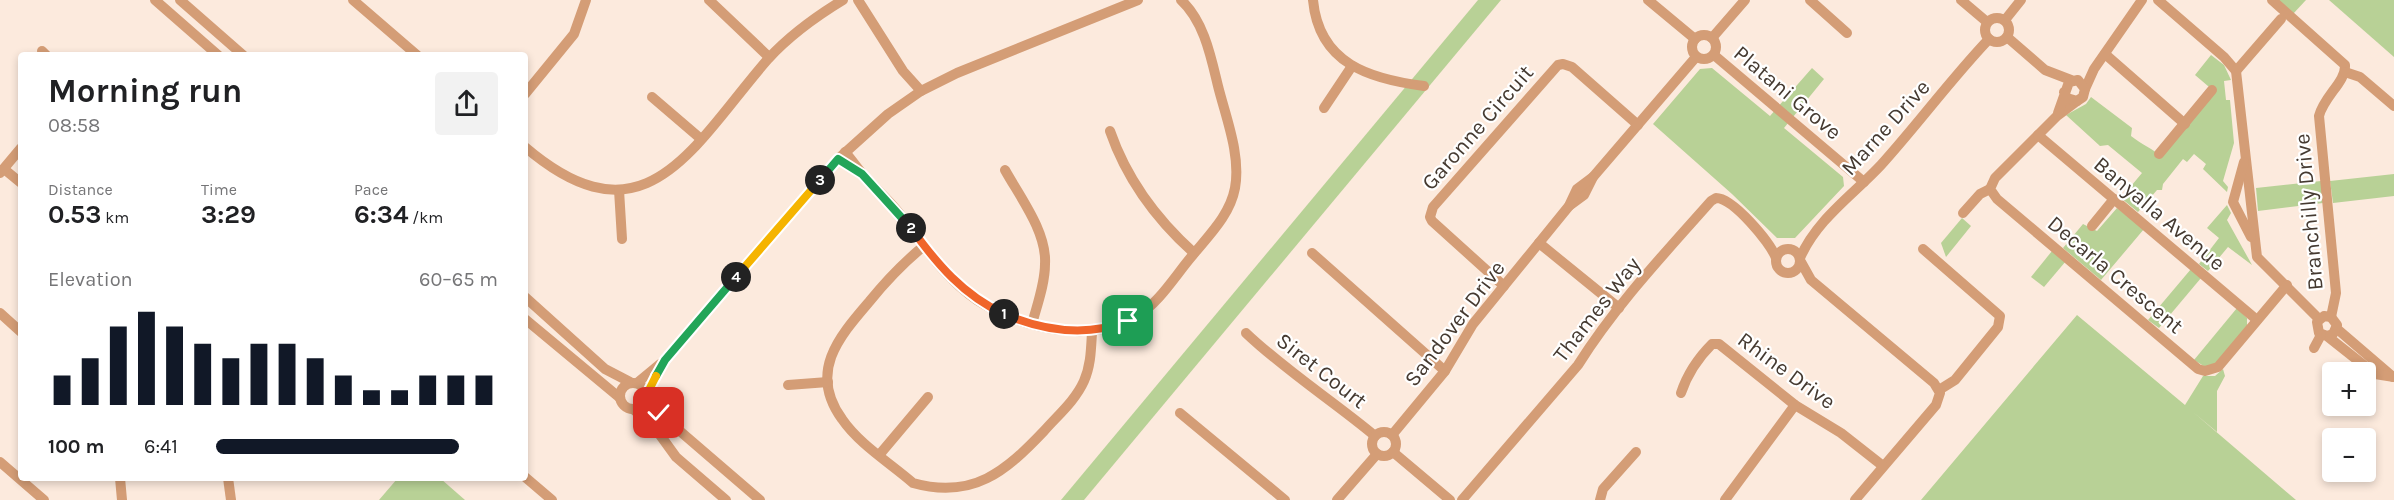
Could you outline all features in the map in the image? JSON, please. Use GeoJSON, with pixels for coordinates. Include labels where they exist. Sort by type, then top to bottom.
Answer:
{"type":"FeatureCollection","features":[{"type":"Feature","properties":{"kind":"street"},"geometry":{"type":"LineString","coordinates":[[155,0],[214,52]]}},
{"type":"Feature","properties":{"kind":"street"},"geometry":{"type":"LineString","coordinates":[[180,0],[239,52]]}},
{"type":"Feature","properties":{"kind":"street"},"geometry":{"type":"LineString","coordinates":[[353,0],[413,52]]}},
{"type":"Feature","properties":{"kind":"street"},"geometry":{"type":"LineString","coordinates":[[528,90],[568,42],[583,15],[586,0]]}},
{"type":"Feature","properties":{"kind":"street"},"geometry":{"type":"LineString","coordinates":[[709,0],[770,57]]}},
{"type":"Feature","properties":{"kind":"street"},"geometry":{"type":"LineString","coordinates":[[528,149],[563,176],[588,187],[619,190],[663,175],[686,158],[770,57],[795,33],[843,0]]}},
{"type":"Feature","properties":{"kind":"street"},"geometry":{"type":"LineString","coordinates":[[858,0],[917,94]]}},
{"type":"Feature","properties":{"kind":"street"},"geometry":{"type":"LineString","coordinates":[[633,409],[644,404],[646,395],[665,360],[842,155],[865,133],[917,94],[979,63],[1104,16],[1138,0]]}},
{"type":"Feature","properties":{"kind":"street"},"geometry":{"type":"LineString","coordinates":[[1313,0],[1317,21],[1324,36],[1334,51],[1352,66],[1381,79],[1424,86]]}},
{"type":"Feature","properties":{"kind":"street"},"geometry":{"type":"LineString","coordinates":[[1648,0],[1695,39]]}},
{"type":"Feature","properties":{"kind":"street"},"geometry":{"type":"LineString","coordinates":[[1712,38],[1745,0]]}},
{"type":"Feature","properties":{"kind":"street"},"geometry":{"type":"LineString","coordinates":[[1810,0],[1846,33]]}},
{"type":"Feature","properties":{"kind":"street"},"geometry":{"type":"LineString","coordinates":[[1961,0],[1987,22]]}},
{"type":"Feature","properties":{"kind":"street"},"geometry":{"type":"LineString","coordinates":[[2005,20],[2021,0]]}},
{"type":"Feature","properties":{"kind":"street"},"geometry":{"type":"LineString","coordinates":[[1963,213],[1980,194],[1990,189],[1995,178],[2057,116],[2083,97],[2094,69],[2142,0]]}},
{"type":"Feature","properties":{"kind":"street"},"geometry":{"type":"LineString","coordinates":[[2158,0],[2224,57],[2236,71],[2257,257],[2319,319]]}},
{"type":"Feature","properties":{"kind":"street"},"geometry":{"type":"LineString","coordinates":[[2272,0],[2340,59],[2345,72],[2360,77],[2394,106]]}},
{"type":"Feature","properties":{"kind":"street"},"geometry":{"type":"LineString","coordinates":[[842,155],[897,210],[924,246],[964,291],[994,310],[1032,324],[1092,332],[1138,315],[1158,297],[1226,214],[1232,200],[1237,170],[1211,55],[1201,30],[1183,2]]}},
{"type":"Feature","properties":{"kind":"street"},"geometry":{"type":"LineString","coordinates":[[1994,18],[2005,20],[2009,30],[2007,37],[2000,41],[1989,39],[1985,33],[1987,22],[1994,18]]}},
{"type":"Feature","properties":{"kind":"street"},"geometry":{"type":"LineString","coordinates":[[2236,71],[2281,19]]}},
{"type":"Feature","properties":{"kind":"street"},"geometry":{"type":"LineString","coordinates":[[1702,35],[1712,38],[1716,45],[1714,55],[1706,59],[1696,57],[1692,49],[1695,39],[1702,35]]}},
{"type":"Feature","properties":{"kind":"street"},"geometry":{"type":"LineString","coordinates":[[2007,37],[2045,70],[2064,91],[2067,98],[2077,101]]}},
{"type":"Feature","properties":{"kind":"street","name":"Marne Drive"},"geometry":{"type":"LineString","coordinates":[[1801,260],[1809,240],[1829,215],[1864,182],[1989,39]]}},
{"type":"Feature","properties":{"kind":"street"},"geometry":{"type":"LineString","coordinates":[[2105,54],[2185,124]]}},
{"type":"Feature","properties":{"kind":"street","name":"Platani Grove"},"geometry":{"type":"LineString","coordinates":[[1714,55],[1864,182]]}},
{"type":"Feature","properties":{"kind":"street","name":"Sandover Drive"},"geometry":{"type":"LineString","coordinates":[[1392,435],[1445,372],[1462,339],[1569,206],[1577,189],[1593,177],[1696,57]]}},
{"type":"Feature","properties":{"kind":"street","name":"Garonne Circuit"},"geometry":{"type":"LineString","coordinates":[[1504,286],[1436,226],[1430,217],[1434,207],[1558,65],[1572,67],[1638,125]]}},
{"type":"Feature","properties":{"kind":"street"},"geometry":{"type":"LineString","coordinates":[[1324,108],[1352,66]]}},
{"type":"Feature","properties":{"kind":"street"},"geometry":{"type":"LineString","coordinates":[[2057,116],[2064,91],[2073,80],[2094,69]]}},
{"type":"Feature","properties":{"kind":"street"},"geometry":{"type":"LineString","coordinates":[[2045,70],[2083,84],[2085,89]]}},
{"type":"Feature","properties":{"kind":"street","name":"Branchilly Drive"},"geometry":{"type":"LineString","coordinates":[[2331,317],[2336,293],[2319,116],[2322,105],[2345,72]]}},
{"type":"Feature","properties":{"kind":"street"},"geometry":{"type":"LineString","coordinates":[[2159,154],[2212,90]]}},
{"type":"Feature","properties":{"kind":"street"},"geometry":{"type":"LineString","coordinates":[[652,97],[701,139]]}},
{"type":"Feature","properties":{"kind":"street"},"geometry":{"type":"LineString","coordinates":[[1110,131],[1117,152],[1142,196],[1165,225],[1194,253]]}},
{"type":"Feature","properties":{"kind":"street","name":"Banyalla Avenue"},"geometry":{"type":"LineString","coordinates":[[2038,135],[2257,320]]}},
{"type":"Feature","properties":{"kind":"street"},"geometry":{"type":"LineString","coordinates":[[18,152],[2,171],[18,181]]}},
{"type":"Feature","properties":{"kind":"street"},"geometry":{"type":"LineString","coordinates":[[2246,156],[2233,202],[2255,245]]}},
{"type":"Feature","properties":{"kind":"street"},"geometry":{"type":"LineString","coordinates":[[1005,170],[1034,223],[1044,251],[1045,266],[1032,324]]}},
{"type":"Feature","properties":{"kind":"street"},"geometry":{"type":"LineString","coordinates":[[2236,188],[2243,183],[2249,186]]}},
{"type":"Feature","properties":{"kind":"street","name":"Decarla Crescent"},"geometry":{"type":"LineString","coordinates":[[1990,189],[1996,199],[2198,369],[2205,371],[2218,367],[2287,285]]}},
{"type":"Feature","properties":{"kind":"street"},"geometry":{"type":"LineString","coordinates":[[619,190],[622,239]]}},
{"type":"Feature","properties":{"kind":"street","name":"Thames Way"},"geometry":{"type":"LineString","coordinates":[[1462,500],[1578,365],[1589,345],[1619,308],[1716,198],[1727,200],[1769,243],[1784,252]]}},
{"type":"Feature","properties":{"kind":"street"},"geometry":{"type":"LineString","coordinates":[[2098,224],[2114,199]]}},
{"type":"Feature","properties":{"kind":"street","name":"Marne Drive"},"geometry":{"type":"LineString","coordinates":[[1784,252],[1809,240]]}},
{"type":"Feature","properties":{"kind":"street"},"geometry":{"type":"LineString","coordinates":[[1539,243],[1619,308]]}},
{"type":"Feature","properties":{"kind":"street"},"geometry":{"type":"LineString","coordinates":[[924,246],[899,267],[842,333],[830,356],[828,382],[831,400],[840,417],[880,454],[923,488],[960,497],[1000,476],[1069,404],[1088,371],[1092,332]]}},
{"type":"Feature","properties":{"kind":"street"},"geometry":{"type":"LineString","coordinates":[[1923,249],[2000,316],[1998,327],[1955,380],[1939,390]]}},
{"type":"Feature","properties":{"kind":"street"},"geometry":{"type":"LineString","coordinates":[[1810,280],[1797,252],[1784,252],[1779,268],[1810,280],[1939,390],[1939,402],[1855,500]]}},
{"type":"Feature","properties":{"kind":"street"},"geometry":{"type":"LineString","coordinates":[[1312,253],[1445,372]]}},
{"type":"Feature","properties":{"kind":"street"},"geometry":{"type":"LineString","coordinates":[[1790,273],[1797,269],[1801,260]]}},
{"type":"Feature","properties":{"kind":"street"},"geometry":{"type":"LineString","coordinates":[[528,300],[605,369],[633,382],[660,414],[760,500]]}},
{"type":"Feature","properties":{"kind":"street"},"geometry":{"type":"LineString","coordinates":[[0,314],[18,329]]}},
{"type":"Feature","properties":{"kind":"street"},"geometry":{"type":"LineString","coordinates":[[2319,319],[2331,317],[2336,328],[2394,377]]}},
{"type":"Feature","properties":{"kind":"street"},"geometry":{"type":"LineString","coordinates":[[2319,319],[2316,328],[2363,367],[2382,377],[2394,377]]}},
{"type":"Feature","properties":{"kind":"street"},"geometry":{"type":"LineString","coordinates":[[528,321],[620,398],[624,406],[633,409],[655,428],[676,457],[726,500]]}},
{"type":"Feature","properties":{"kind":"street"},"geometry":{"type":"LineString","coordinates":[[2314,348],[2324,336],[2333,334],[2336,328]]}},
{"type":"Feature","properties":{"kind":"street","name":"Siret Court"},"geometry":{"type":"LineString","coordinates":[[1246,333],[1293,374],[1327,397],[1375,436]]}},
{"type":"Feature","properties":{"kind":"street","name":"Rhine Drive"},"geometry":{"type":"LineString","coordinates":[[1681,393],[1685,382],[1707,350],[1712,344],[1719,344],[1795,405],[1841,433],[1884,466]]}},
{"type":"Feature","properties":{"kind":"street"},"geometry":{"type":"LineString","coordinates":[[620,398],[621,390],[665,360]]}},
{"type":"Feature","properties":{"kind":"street"},"geometry":{"type":"LineString","coordinates":[[788,385],[828,382]]}},
{"type":"Feature","properties":{"kind":"street"},"geometry":{"type":"LineString","coordinates":[[880,454],[928,397]]}},
{"type":"Feature","properties":{"kind":"street"},"geometry":{"type":"LineString","coordinates":[[1725,500],[1795,405]]}},
{"type":"Feature","properties":{"kind":"street"},"geometry":{"type":"LineString","coordinates":[[1180,413],[1285,500]]}},
{"type":"Feature","properties":{"kind":"street"},"geometry":{"type":"LineString","coordinates":[[1382,432],[1392,435],[1396,442],[1393,452],[1386,456],[1377,453],[1372,447],[1375,436],[1382,432]]}},
{"type":"Feature","properties":{"kind":"street"},"geometry":{"type":"LineString","coordinates":[[1393,452],[1450,500]]}},
{"type":"Feature","properties":{"kind":"street"},"geometry":{"type":"LineString","coordinates":[[1600,500],[1603,489],[1636,452]]}},
{"type":"Feature","properties":{"kind":"street"},"geometry":{"type":"LineString","coordinates":[[1337,500],[1377,453]]}},
{"type":"Feature","properties":{"kind":"street"},"geometry":{"type":"LineString","coordinates":[[0,462],[18,478]]}},
{"type":"Feature","properties":{"kind":"street"},"geometry":{"type":"LineString","coordinates":[[528,480],[552,500]]}},
{"type":"Feature","properties":{"kind":"street"},"geometry":{"type":"LineString","coordinates":[[22,481],[44,500]]}},
{"type":"Feature","properties":{"kind":"street"},"geometry":{"type":"LineString","coordinates":[[120,481],[122,500]]}},
{"type":"Feature","properties":{"kind":"street"},"geometry":{"type":"LineString","coordinates":[[228,481],[231,500]]}},
{"type":"Feature","properties":{"kind":"green space"},"geometry":{"type":"Polygon","coordinates":[[[1478,0],[1501,0],[1084,500],[1061,500],[1478,0]]]}},
{"type":"Feature","properties":{"kind":"green space"},"geometry":{"type":"Polygon","coordinates":[[[2278,0],[2306,0],[2293,14],[2278,0]]]}},
{"type":"Feature","properties":{"kind":"green space"},"geometry":{"type":"Polygon","coordinates":[[[2329,0],[2394,0],[2394,57],[2329,0]]]}},
{"type":"Feature","properties":{"kind":"green space"},"geometry":{"type":"Polygon","coordinates":[[[2211,55],[2224,65],[2231,80],[2224,81],[2226,100],[2230,100],[2234,143],[2223,181],[2228,187],[2227,192],[2203,169],[2206,164],[2194,154],[2187,162],[2183,159],[2163,184],[2162,190],[2157,190],[2138,212],[2121,198],[2142,173],[2108,145],[2100,146],[2066,115],[2086,104],[2091,97],[2132,128],[2131,136],[2162,157],[2215,92],[2195,75],[2211,55]]]}},
{"type":"Feature","properties":{"kind":"green space"},"geometry":{"type":"Polygon","coordinates":[[[1712,68],[1770,116],[1812,68],[1824,79],[1784,128],[1843,177],[1844,186],[1795,238],[1777,238],[1732,194],[1653,124],[1700,69],[1712,68]]]}},
{"type":"Feature","properties":{"kind":"green space"},"geometry":{"type":"Polygon","coordinates":[[[2394,174],[2394,196],[2333,203],[2330,181],[2394,174]]]}},
{"type":"Feature","properties":{"kind":"green space"},"geometry":{"type":"Polygon","coordinates":[[[2321,181],[2323,203],[2258,211],[2256,188],[2321,181]]]}},
{"type":"Feature","properties":{"kind":"green space"},"geometry":{"type":"Polygon","coordinates":[[[2227,205],[2231,213],[2227,220],[2252,265],[2228,247],[2208,271],[2199,264],[2219,238],[2207,228],[2227,205]]]}},
{"type":"Feature","properties":{"kind":"green space"},"geometry":{"type":"Polygon","coordinates":[[[2117,208],[2144,229],[2101,280],[2063,248],[2083,224],[2097,231],[2117,208]]]}},
{"type":"Feature","properties":{"kind":"green space"},"geometry":{"type":"Polygon","coordinates":[[[1962,218],[1971,226],[1946,257],[1941,243],[1962,218]]]}},
{"type":"Feature","properties":{"kind":"green space"},"geometry":{"type":"Polygon","coordinates":[[[2052,251],[2066,261],[2044,287],[2031,277],[2052,251]]]}},
{"type":"Feature","properties":{"kind":"green space"},"geometry":{"type":"Polygon","coordinates":[[[2191,269],[2201,278],[2159,328],[2148,320],[2191,269]]]}},
{"type":"Feature","properties":{"kind":"green space"},"geometry":{"type":"Polygon","coordinates":[[[2237,308],[2247,318],[2247,327],[2214,367],[2207,368],[2194,360],[2237,308]]]}},
{"type":"Feature","properties":{"kind":"green space"},"geometry":{"type":"Polygon","coordinates":[[[2077,315],[2185,405],[2203,376],[2215,376],[2223,369],[2225,376],[2217,391],[2217,432],[2193,412],[2296,500],[1921,500],[2077,315]]]}},
{"type":"Feature","properties":{"kind":"green space"},"geometry":{"type":"Polygon","coordinates":[[[395,481],[443,481],[465,500],[379,500],[395,481]]]}},
{"type":"Feature","properties":{"kind":"route"},"geometry":{"type":"LineString","coordinates":[[659,413],[650,403],[646,393],[665,360],[838,159],[862,174],[897,210],[939,266],[964,291],[994,310],[1032,324],[1092,332],[1128,321]]}}]}
